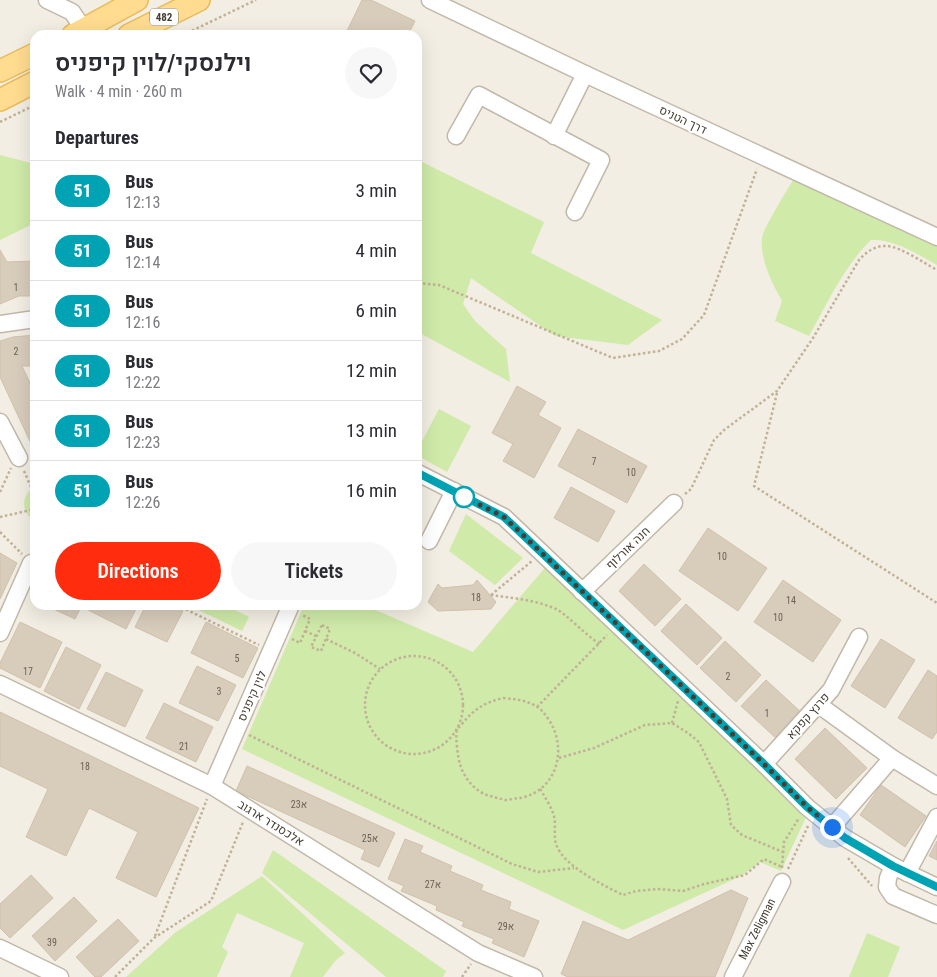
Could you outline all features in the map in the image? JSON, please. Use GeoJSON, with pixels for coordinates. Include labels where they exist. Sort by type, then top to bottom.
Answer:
{"type":"FeatureCollection","features":[{"type":"Feature","properties":{"kind":"main road","name":"482"},"geometry":{"type":"LineString","coordinates":[[83,30],[137,0]]}},
{"type":"Feature","properties":{"kind":"main road","name":"482"},"geometry":{"type":"LineString","coordinates":[[139,30],[199,0]]}},
{"type":"Feature","properties":{"kind":"main road"},"geometry":{"type":"LineString","coordinates":[[0,71],[30,56]]}},
{"type":"Feature","properties":{"kind":"main road"},"geometry":{"type":"LineString","coordinates":[[0,100],[30,85]]}},
{"type":"Feature","properties":{"kind":"street"},"geometry":{"type":"LineString","coordinates":[[47,0],[72,12],[78,30]]}},
{"type":"Feature","properties":{"kind":"street","name":"דרך הטניס"},"geometry":{"type":"LineString","coordinates":[[430,0],[937,237]]}},
{"type":"Feature","properties":{"kind":"street"},"geometry":{"type":"LineString","coordinates":[[554,136],[585,74]]}},
{"type":"Feature","properties":{"kind":"street"},"geometry":{"type":"LineString","coordinates":[[456,136],[479,95],[601,160],[575,212]]}},
{"type":"Feature","properties":{"kind":"street"},"geometry":{"type":"LineString","coordinates":[[0,324],[30,320]]}},
{"type":"Feature","properties":{"kind":"street"},"geometry":{"type":"LineString","coordinates":[[0,422],[19,458]]}},
{"type":"Feature","properties":{"kind":"street"},"geometry":{"type":"LineString","coordinates":[[422,475],[504,517],[811,810],[845,838],[900,870],[937,887]]}},
{"type":"Feature","properties":{"kind":"street"},"geometry":{"type":"LineString","coordinates":[[429,541],[454,491]]}},
{"type":"Feature","properties":{"kind":"street","name":"חנה אורלוף"},"geometry":{"type":"LineString","coordinates":[[582,592],[674,503]]}},
{"type":"Feature","properties":{"kind":"street"},"geometry":{"type":"LineString","coordinates":[[0,633],[30,565]]}},
{"type":"Feature","properties":{"kind":"street","name":"לוין קיפניס"},"geometry":{"type":"LineString","coordinates":[[212,786],[272,651],[296,610]]}},
{"type":"Feature","properties":{"kind":"street","name":"פרנץ קפקא"},"geometry":{"type":"LineString","coordinates":[[764,764],[831,690],[859,637]]}},
{"type":"Feature","properties":{"kind":"street","name":"אלכסנדר ארגוב"},"geometry":{"type":"LineString","coordinates":[[0,684],[212,786],[478,952],[534,977]]}},
{"type":"Feature","properties":{"kind":"street"},"geometry":{"type":"LineString","coordinates":[[819,705],[892,758],[937,786]]}},
{"type":"Feature","properties":{"kind":"street"},"geometry":{"type":"LineString","coordinates":[[832,827],[892,758]]}},
{"type":"Feature","properties":{"kind":"street"},"geometry":{"type":"LineString","coordinates":[[937,817],[900,870],[888,878],[887,887],[893,896],[937,915]]}},
{"type":"Feature","properties":{"kind":"street","name":"Max Zeligman"},"geometry":{"type":"LineString","coordinates":[[732,977],[782,874]]}},
{"type":"Feature","properties":{"kind":"street"},"geometry":{"type":"LineString","coordinates":[[0,948],[60,977]]}},
{"type":"Feature","properties":{"kind":"path"},"geometry":{"type":"LineString","coordinates":[[193,30],[256,0]]}},
{"type":"Feature","properties":{"kind":"path"},"geometry":{"type":"LineString","coordinates":[[0,122],[30,107]]}},
{"type":"Feature","properties":{"kind":"path"},"geometry":{"type":"LineString","coordinates":[[422,283],[439,285],[613,358],[659,351],[682,339],[704,315],[762,156]]}},
{"type":"Feature","properties":{"kind":"path"},"geometry":{"type":"LineString","coordinates":[[674,503],[691,489],[714,440],[724,430],[777,391],[813,338],[859,260],[866,252],[887,246],[900,250],[937,270]]}},
{"type":"Feature","properties":{"kind":"path"},"geometry":{"type":"LineString","coordinates":[[777,391],[754,486],[937,603]]}},
{"type":"Feature","properties":{"kind":"path"},"geometry":{"type":"LineString","coordinates":[[19,458],[30,484]]}},
{"type":"Feature","properties":{"kind":"path"},"geometry":{"type":"LineString","coordinates":[[0,517],[30,510]]}},
{"type":"Feature","properties":{"kind":"path"},"geometry":{"type":"LineString","coordinates":[[0,532],[30,562]]}},
{"type":"Feature","properties":{"kind":"path"},"geometry":{"type":"LineString","coordinates":[[542,554],[490,595],[522,599],[557,610],[591,639],[600,644]]}},
{"type":"Feature","properties":{"kind":"path"},"geometry":{"type":"LineString","coordinates":[[187,610],[272,651]]}},
{"type":"Feature","properties":{"kind":"path"},"geometry":{"type":"LineString","coordinates":[[289,638],[300,643],[310,619],[296,610]]}},
{"type":"Feature","properties":{"kind":"path"},"geometry":{"type":"LineString","coordinates":[[322,625],[330,629],[321,651],[311,647],[316,636],[322,625]]}},
{"type":"Feature","properties":{"kind":"path"},"geometry":{"type":"LineString","coordinates":[[537,707],[617,625]]}},
{"type":"Feature","properties":{"kind":"path"},"geometry":{"type":"LineString","coordinates":[[305,631],[316,636]]}},
{"type":"Feature","properties":{"kind":"path"},"geometry":{"type":"LineString","coordinates":[[326,640],[355,653],[380,669]]}},
{"type":"Feature","properties":{"kind":"path"},"geometry":{"type":"LineString","coordinates":[[380,669],[369,684],[364,709],[370,729],[382,743],[395,751],[412,755],[428,753],[446,743],[457,730],[469,715],[483,704],[503,698],[519,699],[537,707],[545,714],[555,729],[558,738],[558,758],[554,772],[540,789],[528,796],[506,800],[484,794],[470,784],[461,770],[457,755],[457,730],[464,707],[458,683],[448,669],[430,658],[413,656],[396,659],[380,669]]}},
{"type":"Feature","properties":{"kind":"path"},"geometry":{"type":"LineString","coordinates":[[672,723],[682,686]]}},
{"type":"Feature","properties":{"kind":"path"},"geometry":{"type":"LineString","coordinates":[[558,758],[594,748],[645,725],[672,723],[700,742],[727,799],[731,825],[742,835],[783,852]]}},
{"type":"Feature","properties":{"kind":"path"},"geometry":{"type":"LineString","coordinates":[[237,729],[512,864],[538,872],[574,868]]}},
{"type":"Feature","properties":{"kind":"path"},"geometry":{"type":"LineString","coordinates":[[154,938],[212,786]]}},
{"type":"Feature","properties":{"kind":"path"},"geometry":{"type":"LineString","coordinates":[[540,789],[554,814],[556,844],[574,868],[623,895],[636,891],[658,889],[683,891],[704,884],[745,875],[764,859],[782,874]]}},
{"type":"Feature","properties":{"kind":"path"},"geometry":{"type":"LineString","coordinates":[[782,874],[784,842],[811,810]]}},
{"type":"Feature","properties":{"kind":"path"},"geometry":{"type":"LineString","coordinates":[[782,874],[811,810]]}},
{"type":"Feature","properties":{"kind":"path"},"geometry":{"type":"LineString","coordinates":[[114,977],[154,938],[211,901],[245,819]]}},
{"type":"Feature","properties":{"kind":"path"},"geometry":{"type":"LineString","coordinates":[[846,855],[877,892]]}},
{"type":"Feature","properties":{"kind":"green space"},"geometry":{"type":"Polygon","coordinates":[[[0,155],[30,163],[30,225],[0,240],[0,155]]]}},
{"type":"Feature","properties":{"kind":"green space"},"geometry":{"type":"Polygon","coordinates":[[[422,162],[544,222],[531,253],[662,320],[628,345],[555,336],[471,278],[463,304],[475,321],[506,349],[510,382],[422,334],[422,162]]]}},
{"type":"Feature","properties":{"kind":"green space"},"geometry":{"type":"Polygon","coordinates":[[[795,177],[937,243],[937,265],[897,245],[880,240],[871,240],[844,273],[809,336],[775,321],[782,301],[765,263],[762,238],[771,218],[795,177]]]}},
{"type":"Feature","properties":{"kind":"green space"},"geometry":{"type":"Polygon","coordinates":[[[439,409],[471,426],[447,472],[422,458],[422,441],[439,409]]]}},
{"type":"Feature","properties":{"kind":"green space"},"geometry":{"type":"Polygon","coordinates":[[[30,490],[30,518],[24,504],[30,490]]]}},
{"type":"Feature","properties":{"kind":"green space"},"geometry":{"type":"Polygon","coordinates":[[[466,514],[523,558],[495,585],[449,551],[466,514]]]}},
{"type":"Feature","properties":{"kind":"green space"},"geometry":{"type":"Polygon","coordinates":[[[550,562],[808,813],[781,871],[760,862],[741,876],[623,930],[242,749],[302,610],[376,610],[473,652],[550,562]]]}},
{"type":"Feature","properties":{"kind":"green space"},"geometry":{"type":"Polygon","coordinates":[[[198,610],[235,610],[249,617],[242,631],[198,610]]]}},
{"type":"Feature","properties":{"kind":"green space"},"geometry":{"type":"Polygon","coordinates":[[[273,850],[446,971],[443,977],[386,977],[262,873],[273,850]]]}},
{"type":"Feature","properties":{"kind":"green space"},"geometry":{"type":"Polygon","coordinates":[[[262,876],[345,953],[335,961],[323,977],[290,977],[304,943],[237,913],[222,947],[228,952],[217,977],[126,977],[176,932],[262,876]]]}},
{"type":"Feature","properties":{"kind":"green space"},"geometry":{"type":"Polygon","coordinates":[[[867,933],[900,947],[888,977],[849,977],[867,933]]]}},
{"type":"Feature","properties":{"kind":"building"},"geometry":{"type":"Polygon","coordinates":[[[362,0],[371,0],[415,21],[410,30],[347,30],[362,0]]]}},
{"type":"Feature","properties":{"kind":"building"},"geometry":{"type":"Polygon","coordinates":[[[0,250],[7,262],[30,261],[30,296],[19,296],[0,304],[0,250]]]}},
{"type":"Feature","properties":{"kind":"building"},"geometry":{"type":"Polygon","coordinates":[[[30,335],[30,366],[22,366],[30,383],[30,441],[0,377],[0,341],[13,337],[30,335]]]}},
{"type":"Feature","properties":{"kind":"building"},"geometry":{"type":"Polygon","coordinates":[[[517,386],[546,402],[538,415],[561,428],[534,478],[503,461],[513,444],[492,433],[517,386]]]}},
{"type":"Feature","properties":{"kind":"building"},"geometry":{"type":"Polygon","coordinates":[[[578,429],[647,466],[627,503],[558,466],[578,429]]]}},
{"type":"Feature","properties":{"kind":"building"},"geometry":{"type":"Polygon","coordinates":[[[571,487],[615,511],[598,542],[554,518],[571,487]]]}},
{"type":"Feature","properties":{"kind":"building"},"geometry":{"type":"Polygon","coordinates":[[[708,528],[767,568],[738,611],[679,571],[708,528]]]}},
{"type":"Feature","properties":{"kind":"building"},"geometry":{"type":"Polygon","coordinates":[[[0,553],[17,563],[0,599],[0,553]]]}},
{"type":"Feature","properties":{"kind":"building"},"geometry":{"type":"Polygon","coordinates":[[[644,564],[681,599],[655,626],[619,591],[644,564]]]}},
{"type":"Feature","properties":{"kind":"building"},"geometry":{"type":"Polygon","coordinates":[[[477,580],[496,602],[491,609],[438,611],[428,602],[438,584],[442,588],[473,585],[477,580]]]}},
{"type":"Feature","properties":{"kind":"building"},"geometry":{"type":"Polygon","coordinates":[[[783,580],[841,620],[813,662],[754,622],[783,580]]]}},
{"type":"Feature","properties":{"kind":"building"},"geometry":{"type":"Polygon","coordinates":[[[686,604],[722,638],[697,665],[661,631],[686,604]]]}},
{"type":"Feature","properties":{"kind":"building"},"geometry":{"type":"Polygon","coordinates":[[[56,610],[80,610],[75,619],[56,610]]]}},
{"type":"Feature","properties":{"kind":"building"},"geometry":{"type":"Polygon","coordinates":[[[88,610],[136,610],[126,629],[88,610]]]}},
{"type":"Feature","properties":{"kind":"building"},"geometry":{"type":"Polygon","coordinates":[[[144,610],[183,611],[167,642],[135,627],[144,610]]]}},
{"type":"Feature","properties":{"kind":"building"},"geometry":{"type":"Polygon","coordinates":[[[20,622],[62,642],[40,688],[0,668],[0,663],[20,622]]]}},
{"type":"Feature","properties":{"kind":"building"},"geometry":{"type":"Polygon","coordinates":[[[206,622],[258,648],[243,678],[191,653],[206,622]]]}},
{"type":"Feature","properties":{"kind":"building"},"geometry":{"type":"Polygon","coordinates":[[[881,639],[915,660],[885,708],[851,686],[881,639]]]}},
{"type":"Feature","properties":{"kind":"building"},"geometry":{"type":"Polygon","coordinates":[[[725,641],[761,675],[736,702],[700,668],[725,641]]]}},
{"type":"Feature","properties":{"kind":"building"},"geometry":{"type":"Polygon","coordinates":[[[66,647],[101,665],[79,709],[44,691],[66,647]]]}},
{"type":"Feature","properties":{"kind":"building"},"geometry":{"type":"Polygon","coordinates":[[[197,666],[236,685],[218,721],[179,703],[197,666]]]}},
{"type":"Feature","properties":{"kind":"building"},"geometry":{"type":"Polygon","coordinates":[[[928,670],[937,676],[937,732],[932,739],[898,718],[928,670]]]}},
{"type":"Feature","properties":{"kind":"building"},"geometry":{"type":"Polygon","coordinates":[[[106,672],[143,690],[125,727],[87,709],[106,672]]]}},
{"type":"Feature","properties":{"kind":"building"},"geometry":{"type":"Polygon","coordinates":[[[766,680],[802,713],[777,739],[741,706],[766,680]]]}},
{"type":"Feature","properties":{"kind":"building"},"geometry":{"type":"Polygon","coordinates":[[[164,703],[213,727],[196,762],[146,738],[164,703]]]}},
{"type":"Feature","properties":{"kind":"building"},"geometry":{"type":"Polygon","coordinates":[[[0,712],[199,808],[156,897],[116,878],[138,832],[89,808],[66,856],[26,837],[48,789],[0,766],[0,712]]]}},
{"type":"Feature","properties":{"kind":"building"},"geometry":{"type":"Polygon","coordinates":[[[825,728],[867,768],[836,799],[795,759],[825,728]]]}},
{"type":"Feature","properties":{"kind":"building"},"geometry":{"type":"Polygon","coordinates":[[[247,766],[395,833],[379,867],[361,859],[365,850],[236,791],[247,766]]]}},
{"type":"Feature","properties":{"kind":"building"},"geometry":{"type":"Polygon","coordinates":[[[881,785],[926,816],[905,847],[860,815],[881,785]]]}},
{"type":"Feature","properties":{"kind":"building"},"geometry":{"type":"Polygon","coordinates":[[[405,839],[423,846],[420,852],[452,866],[450,871],[483,885],[481,890],[511,902],[509,909],[539,921],[524,957],[492,943],[494,939],[462,926],[464,922],[436,910],[437,906],[401,891],[404,886],[388,879],[405,839]]]}},
{"type":"Feature","properties":{"kind":"building"},"geometry":{"type":"Polygon","coordinates":[[[937,841],[937,860],[929,856],[937,841]]]}},
{"type":"Feature","properties":{"kind":"building"},"geometry":{"type":"Polygon","coordinates":[[[31,875],[53,898],[10,938],[0,928],[0,904],[31,875]]]}},
{"type":"Feature","properties":{"kind":"building"},"geometry":{"type":"Polygon","coordinates":[[[731,890],[748,898],[715,977],[568,977],[561,974],[583,921],[628,940],[731,890]]]}},
{"type":"Feature","properties":{"kind":"building"},"geometry":{"type":"Polygon","coordinates":[[[74,897],[97,921],[55,961],[32,936],[74,897]]]}},
{"type":"Feature","properties":{"kind":"building"},"geometry":{"type":"Polygon","coordinates":[[[118,919],[139,941],[101,977],[95,977],[76,957],[118,919]]]}},
{"type":"Feature","properties":{"kind":"bus line","name":"51"},"geometry":{"type":"LineString","coordinates":[[422,475],[504,517],[807,807],[845,838],[893,866],[937,887]]}},
{"type":"Feature","properties":{"kind":"route"},"geometry":{"type":"LineString","coordinates":[[464,497],[504,517],[807,807],[832,827]]}}]}
